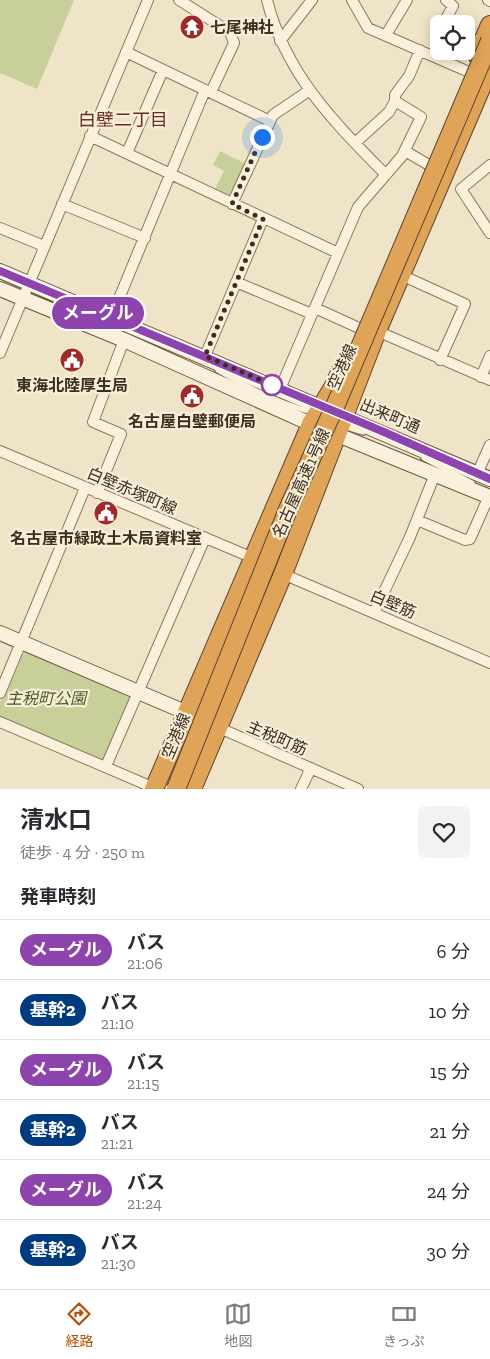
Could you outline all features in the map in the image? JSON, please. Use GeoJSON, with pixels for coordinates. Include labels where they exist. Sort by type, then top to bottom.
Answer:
{"type":"FeatureCollection","features":[{"type":"Feature","properties":{"kind":"highway","name":"空港線"},"geometry":{"type":"LineString","coordinates":[[152,788],[252,558],[317,416],[334,386],[469,72],[487,49],[490,26]]}},
{"type":"Feature","properties":{"kind":"highway","name":"名古屋高速1号線"},"geometry":{"type":"LineString","coordinates":[[176,789],[289,507],[336,404],[487,49]]}},
{"type":"Feature","properties":{"kind":"highway","name":"名古屋高速1号線"},"geometry":{"type":"LineString","coordinates":[[184,789],[281,548],[487,49]]}},
{"type":"Feature","properties":{"kind":"highway","name":"空港線"},"geometry":{"type":"LineString","coordinates":[[192,789],[283,574],[376,332],[490,67]]}},
{"type":"Feature","properties":{"kind":"highway"},"geometry":{"type":"LineString","coordinates":[[170,789],[217,664],[284,512],[289,507]]}},
{"type":"Feature","properties":{"kind":"main road","name":"出来町通"},"geometry":{"type":"LineString","coordinates":[[0,270],[280,389],[317,416],[342,424],[435,474],[489,495]]}},
{"type":"Feature","properties":{"kind":"main road","name":"出来町通"},"geometry":{"type":"LineString","coordinates":[[0,288],[269,404],[342,424],[384,432],[484,476]]}},
{"type":"Feature","properties":{"kind":"main road"},"geometry":{"type":"LineString","coordinates":[[0,633],[185,712]]}},
{"type":"Feature","properties":{"kind":"street"},"geometry":{"type":"LineString","coordinates":[[0,353],[148,0]]}},
{"type":"Feature","properties":{"kind":"street"},"geometry":{"type":"LineString","coordinates":[[111,318],[170,174],[208,91],[234,43],[230,32],[178,0]]}},
{"type":"Feature","properties":{"kind":"street"},"geometry":{"type":"LineString","coordinates":[[268,0],[280,41],[316,101],[386,175]]}},
{"type":"Feature","properties":{"kind":"street"},"geometry":{"type":"LineString","coordinates":[[280,41],[312,0]]}},
{"type":"Feature","properties":{"kind":"street"},"geometry":{"type":"LineString","coordinates":[[352,0],[368,28],[469,72]]}},
{"type":"Feature","properties":{"kind":"street"},"geometry":{"type":"LineString","coordinates":[[386,35],[407,0]]}},
{"type":"Feature","properties":{"kind":"street"},"geometry":{"type":"LineString","coordinates":[[446,0],[453,6],[448,15]]}},
{"type":"Feature","properties":{"kind":"street"},"geometry":{"type":"LineString","coordinates":[[475,40],[487,49]]}},
{"type":"Feature","properties":{"kind":"street"},"geometry":{"type":"LineString","coordinates":[[355,143],[389,112],[395,101],[395,94],[408,76],[420,50]]}},
{"type":"Feature","properties":{"kind":"street"},"geometry":{"type":"LineString","coordinates":[[126,52],[270,121]]}},
{"type":"Feature","properties":{"kind":"street"},"geometry":{"type":"LineString","coordinates":[[127,153],[163,70]]}},
{"type":"Feature","properties":{"kind":"street"},"geometry":{"type":"LineString","coordinates":[[232,204],[273,115],[310,90]]}},
{"type":"Feature","properties":{"kind":"street"},"geometry":{"type":"LineString","coordinates":[[280,389],[358,207],[405,150],[421,117],[395,101]]}},
{"type":"Feature","properties":{"kind":"street"},"geometry":{"type":"LineString","coordinates":[[90,136],[338,253]]}},
{"type":"Feature","properties":{"kind":"street"},"geometry":{"type":"LineString","coordinates":[[405,150],[429,165]]}},
{"type":"Feature","properties":{"kind":"street"},"geometry":{"type":"LineString","coordinates":[[461,189],[490,165]]}},
{"type":"Feature","properties":{"kind":"street"},"geometry":{"type":"LineString","coordinates":[[442,180],[461,189],[490,233]]}},
{"type":"Feature","properties":{"kind":"street"},"geometry":{"type":"LineString","coordinates":[[62,204],[145,238]]}},
{"type":"Feature","properties":{"kind":"street"},"geometry":{"type":"LineString","coordinates":[[205,356],[263,219]]}},
{"type":"Feature","properties":{"kind":"street"},"geometry":{"type":"LineString","coordinates":[[0,228],[44,246]]}},
{"type":"Feature","properties":{"kind":"street"},"geometry":{"type":"LineString","coordinates":[[401,275],[465,304],[440,360]]}},
{"type":"Feature","properties":{"kind":"street"},"geometry":{"type":"LineString","coordinates":[[236,282],[359,328]]}},
{"type":"Feature","properties":{"kind":"street"},"geometry":{"type":"LineString","coordinates":[[376,332],[486,379],[490,356]]}},
{"type":"Feature","properties":{"kind":"street"},"geometry":{"type":"LineString","coordinates":[[97,493],[121,434],[93,422],[124,340]]}},
{"type":"Feature","properties":{"kind":"street"},"geometry":{"type":"LineString","coordinates":[[484,476],[490,445]]}},
{"type":"Feature","properties":{"kind":"street","name":"白壁赤塚町線"},"geometry":{"type":"LineString","coordinates":[[0,451],[252,558]]}},
{"type":"Feature","properties":{"kind":"street"},"geometry":{"type":"LineString","coordinates":[[374,612],[417,520],[435,474]]}},
{"type":"Feature","properties":{"kind":"street"},"geometry":{"type":"LineString","coordinates":[[0,692],[85,488]]}},
{"type":"Feature","properties":{"kind":"street"},"geometry":{"type":"LineString","coordinates":[[417,520],[465,540],[470,539],[489,495]]}},
{"type":"Feature","properties":{"kind":"street"},"geometry":{"type":"LineString","coordinates":[[106,766],[205,538]]}},
{"type":"Feature","properties":{"kind":"street","name":"白壁筋"},"geometry":{"type":"LineString","coordinates":[[283,574],[490,663]]}},
{"type":"Feature","properties":{"kind":"street","name":"主税町筋"},"geometry":{"type":"LineString","coordinates":[[185,712],[311,768],[341,786],[358,789]]}},
{"type":"Feature","properties":{"kind":"street"},"geometry":{"type":"LineString","coordinates":[[0,722],[106,766],[152,788]]}},
{"type":"Feature","properties":{"kind":"street"},"geometry":{"type":"LineString","coordinates":[[301,789],[311,768]]}},
{"type":"Feature","properties":{"kind":"lane"},"geometry":{"type":"LineString","coordinates":[[174,345],[241,384],[317,416]]}},
{"type":"Feature","properties":{"kind":"lane"},"geometry":{"type":"LineString","coordinates":[[342,424],[417,454],[489,495]]}},
{"type":"Feature","properties":{"kind":"green space"},"geometry":{"type":"Polygon","coordinates":[[[0,0],[74,0],[37,89],[0,73],[0,0]]]}},
{"type":"Feature","properties":{"kind":"green space"},"geometry":{"type":"Polygon","coordinates":[[[220,151],[246,164],[229,196],[215,189],[224,171],[213,165],[220,151]]]}},
{"type":"Feature","properties":{"kind":"green space","name":"主税町公園"},"geometry":{"type":"Polygon","coordinates":[[[27,650],[129,695],[132,700],[105,758],[100,760],[0,718],[0,702],[22,654],[27,650]]]}},
{"type":"Feature","properties":{"kind":"bus line","name":"メーグル"},"geometry":{"type":"LineString","coordinates":[[0,271],[174,345],[205,356],[490,479]]}},
{"type":"Feature","properties":{"kind":"place","name":"七尾神社"},"geometry":{"type":"Point","coordinates":[192,27]}},
{"type":"Feature","properties":{"kind":"place","name":"東海北陸厚生局"},"geometry":{"type":"Point","coordinates":[72,360]}},
{"type":"Feature","properties":{"kind":"place","name":"名古屋白壁郵便局"},"geometry":{"type":"Point","coordinates":[192,396]}},
{"type":"Feature","properties":{"kind":"place","name":"名古屋市緑政土木局資料室"},"geometry":{"type":"Point","coordinates":[106,513]}},
{"type":"Feature","properties":{"kind":"district","name":"白壁二丁目"},"geometry":{"type":"Point","coordinates":[123,120]}},
{"type":"Feature","properties":{"kind":"route"},"geometry":{"type":"LineString","coordinates":[[262,137],[232,204],[263,219],[205,356],[272,385]]}}]}
